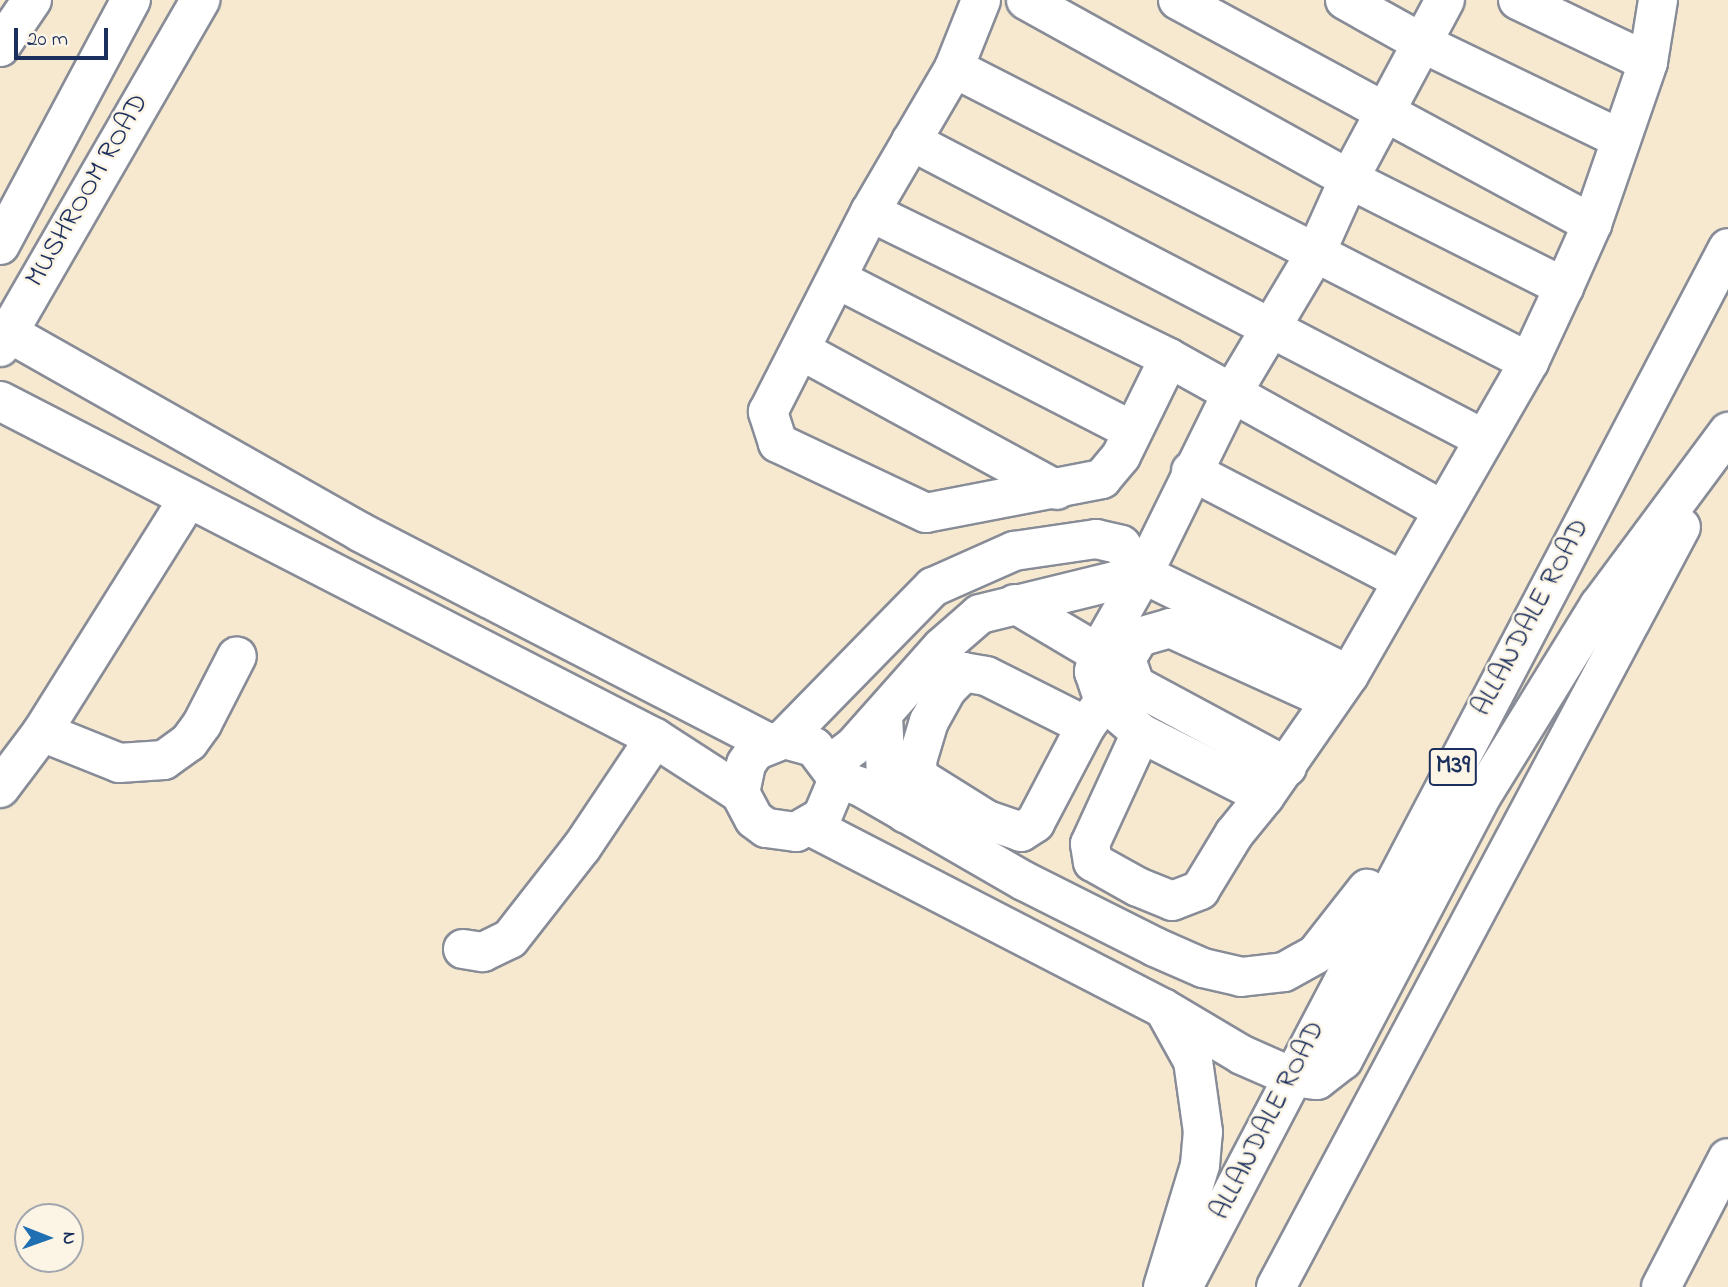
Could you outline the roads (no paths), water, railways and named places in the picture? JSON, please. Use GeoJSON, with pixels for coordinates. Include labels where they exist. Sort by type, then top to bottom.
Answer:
{"type":"FeatureCollection","features":[{"type":"Feature","properties":{"kind":"main road"},"geometry":{"type":"LineString","coordinates":[[0,47],[32,0]]}},
{"type":"Feature","properties":{"kind":"main road","name":"MUSHROOM ROAD"},"geometry":{"type":"LineString","coordinates":[[0,245],[131,0]]}},
{"type":"Feature","properties":{"kind":"main road","name":"MUSHROOM ROAD"},"geometry":{"type":"LineString","coordinates":[[2,337],[200,0]]}},
{"type":"Feature","properties":{"kind":"main road"},"geometry":{"type":"LineString","coordinates":[[981,0],[954,68],[870,212],[839,280],[768,412],[778,443],[926,513],[1057,490],[1102,478],[1121,456],[1131,430],[1169,358]]}},
{"type":"Feature","properties":{"kind":"main road"},"geometry":{"type":"LineString","coordinates":[[1026,0],[1349,178],[1564,287]]}},
{"type":"Feature","properties":{"kind":"main road"},"geometry":{"type":"LineString","coordinates":[[1178,0],[1384,115],[1592,223]]}},
{"type":"Feature","properties":{"kind":"main road"},"geometry":{"type":"LineString","coordinates":[[1345,0],[1422,43],[1621,139]]}},
{"type":"Feature","properties":{"kind":"main road"},"geometry":{"type":"LineString","coordinates":[[1276,782],[1141,733],[1095,713],[986,676],[964,672],[947,689],[929,721],[917,761],[918,777],[1007,830],[1021,832],[1035,823],[1095,713],[1094,672],[1098,653],[1143,573],[1191,471],[1232,393],[1316,252],[1349,178],[1445,0]]}},
{"type":"Feature","properties":{"kind":"main road"},"geometry":{"type":"LineString","coordinates":[[1518,0],[1648,62]]}},
{"type":"Feature","properties":{"kind":"main road"},"geometry":{"type":"LineString","coordinates":[[1141,733],[1090,844],[1093,862],[1172,901],[1200,890],[1339,687],[1529,362],[1592,223],[1648,62],[1658,0]]}},
{"type":"Feature","properties":{"kind":"main road"},"geometry":{"type":"LineString","coordinates":[[954,68],[1529,362]]}},
{"type":"Feature","properties":{"kind":"main road"},"geometry":{"type":"LineString","coordinates":[[911,141],[1484,439]]}},
{"type":"Feature","properties":{"kind":"main road"},"geometry":{"type":"LineString","coordinates":[[870,212],[1169,358],[1442,510]]}},
{"type":"Feature","properties":{"kind":"main road","name":"ALLANDALE ROAD"},"geometry":{"type":"LineString","coordinates":[[1182,1287],[1472,730],[1728,248]]}},
{"type":"Feature","properties":{"kind":"main road"},"geometry":{"type":"LineString","coordinates":[[839,280],[1131,430]]}},
{"type":"Feature","properties":{"kind":"main road"},"geometry":{"type":"LineString","coordinates":[[2,337],[360,532],[776,741],[814,747],[834,772],[1024,881],[1203,968],[1257,976],[1284,972],[1316,954],[1347,921],[1472,730]]}},
{"type":"Feature","properties":{"kind":"main road"},"geometry":{"type":"LineString","coordinates":[[802,351],[1057,490]]}},
{"type":"Feature","properties":{"kind":"main road"},"geometry":{"type":"LineString","coordinates":[[0,401],[655,738],[740,793],[754,819],[766,828],[796,831],[810,826],[830,804],[834,772],[942,647],[980,614],[1143,573]]}},
{"type":"Feature","properties":{"kind":"main road"},"geometry":{"type":"LineString","coordinates":[[810,826],[1163,1008],[1242,1055],[1292,1077],[1317,1080],[1343,1060],[1491,780],[1599,606],[1728,432]]}},
{"type":"Feature","properties":{"kind":"main road"},"geometry":{"type":"LineString","coordinates":[[1276,1287],[1728,439]]}},
{"type":"Feature","properties":{"kind":"main road"},"geometry":{"type":"LineString","coordinates":[[1191,471],[1401,580]]}},
{"type":"Feature","properties":{"kind":"main road"},"geometry":{"type":"LineString","coordinates":[[0,788],[42,732],[189,498]]}},
{"type":"Feature","properties":{"kind":"main road"},"geometry":{"type":"LineString","coordinates":[[740,793],[746,764],[776,741],[933,587],[1014,551],[1096,539],[1121,545],[1143,573],[1339,687]]}},
{"type":"Feature","properties":{"kind":"main road"},"geometry":{"type":"LineString","coordinates":[[1015,604],[1098,653]]}},
{"type":"Feature","properties":{"kind":"main road"},"geometry":{"type":"LineString","coordinates":[[1276,782],[1135,685],[1126,659],[1139,638],[1170,628],[1339,687]]}},
{"type":"Feature","properties":{"kind":"main road"},"geometry":{"type":"LineString","coordinates":[[42,732],[119,763],[164,760],[189,742],[202,724],[237,656]]}},
{"type":"Feature","properties":{"kind":"main road"},"geometry":{"type":"LineString","coordinates":[[883,716],[886,776],[905,813]]}},
{"type":"Feature","properties":{"kind":"main road"},"geometry":{"type":"LineString","coordinates":[[463,949],[483,952],[510,939],[582,847],[655,738]]}},
{"type":"Feature","properties":{"kind":"main road"},"geometry":{"type":"LineString","coordinates":[[1163,1008],[1193,1061],[1203,1132],[1200,1165],[1163,1287]]}},
{"type":"Feature","properties":{"kind":"main road"},"geometry":{"type":"LineString","coordinates":[[1661,1287],[1728,1158]]}}]}
